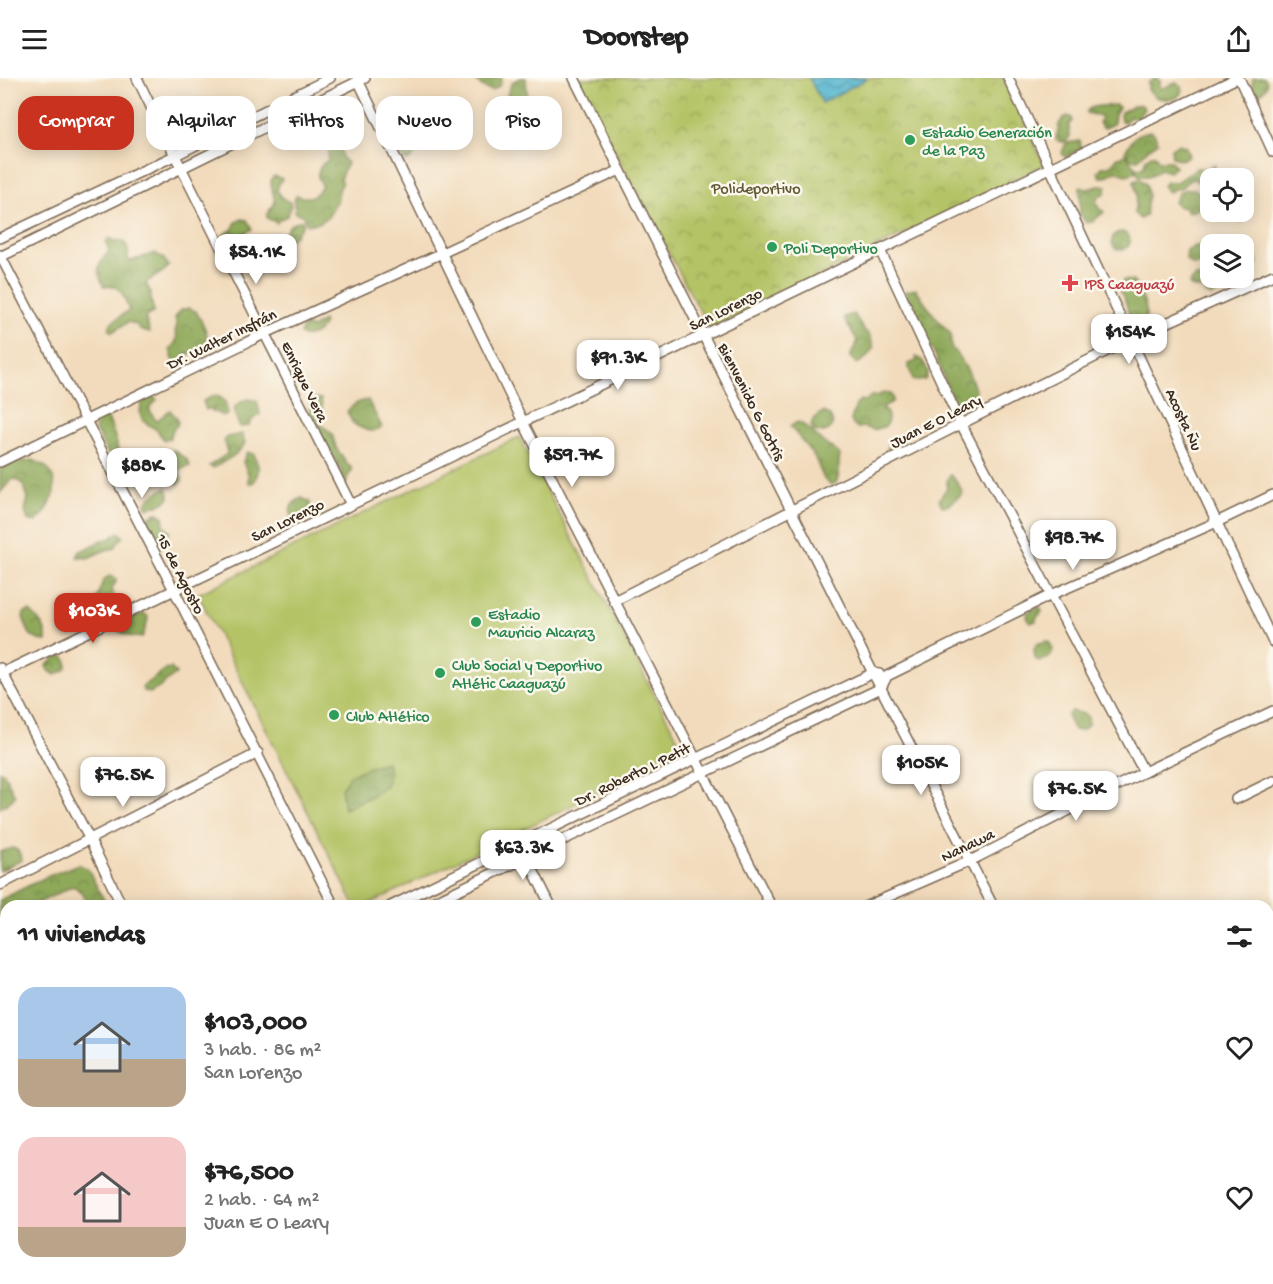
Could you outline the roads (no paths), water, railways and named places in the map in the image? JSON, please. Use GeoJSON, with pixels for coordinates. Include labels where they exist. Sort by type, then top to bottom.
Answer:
{"type":"FeatureCollection","features":[{"type":"Feature","properties":{"kind":"street","name":"Enrique Vera"},"geometry":{"type":"LineString","coordinates":[[136,78],[351,505]]}},
{"type":"Feature","properties":{"kind":"street"},"geometry":{"type":"LineString","coordinates":[[0,238],[174,156],[330,78]]}},
{"type":"Feature","properties":{"kind":"street","name":"Bienvenido G Gotris"},"geometry":{"type":"LineString","coordinates":[[574,78],[873,673],[990,900]]}},
{"type":"Feature","properties":{"kind":"street","name":"Acosta Ñu"},"geometry":{"type":"LineString","coordinates":[[1008,78],[1273,642]]}},
{"type":"Feature","properties":{"kind":"street"},"geometry":{"type":"LineString","coordinates":[[1238,78],[1273,152]]}},
{"type":"Feature","properties":{"kind":"street","name":"San Lorenzo"},"geometry":{"type":"LineString","coordinates":[[1,672],[1238,78]]}},
{"type":"Feature","properties":{"kind":"street"},"geometry":{"type":"LineString","coordinates":[[0,256],[360,79],[523,422],[768,900]]}},
{"type":"Feature","properties":{"kind":"street","name":"Dr. Walter Insfrán"},"geometry":{"type":"LineString","coordinates":[[0,462],[266,333],[442,254],[620,170]]}},
{"type":"Feature","properties":{"kind":"street"},"geometry":{"type":"LineString","coordinates":[[880,250],[961,424],[1144,772]]}},
{"type":"Feature","properties":{"kind":"street","name":"15 de Agosto"},"geometry":{"type":"LineString","coordinates":[[0,256],[258,753],[331,900]]}},
{"type":"Feature","properties":{"kind":"street","name":"Juan E O Leary"},"geometry":{"type":"LineString","coordinates":[[614,601],[1131,339],[1273,275]]}},
{"type":"Feature","properties":{"kind":"street"},"geometry":{"type":"LineString","coordinates":[[873,673],[887,676],[1051,595],[1273,495]]}},
{"type":"Feature","properties":{"kind":"street"},"geometry":{"type":"LineString","coordinates":[[1,672],[119,900]]}},
{"type":"Feature","properties":{"kind":"street","name":"Dr. Roberto L Petit"},"geometry":{"type":"LineString","coordinates":[[403,900],[873,673]]}},
{"type":"Feature","properties":{"kind":"street"},"geometry":{"type":"LineString","coordinates":[[882,688],[887,676]]}},
{"type":"Feature","properties":{"kind":"street","name":"Dr. Roberto L Petit"},"geometry":{"type":"LineString","coordinates":[[438,900],[882,688]]}},
{"type":"Feature","properties":{"kind":"street","name":"Nanawa"},"geometry":{"type":"LineString","coordinates":[[881,900],[970,861],[1144,772],[1273,711]]}},
{"type":"Feature","properties":{"kind":"street"},"geometry":{"type":"LineString","coordinates":[[0,885],[258,753]]}},
{"type":"Feature","properties":{"kind":"street"},"geometry":{"type":"LineString","coordinates":[[1236,799],[1273,781]]}},
{"type":"Feature","properties":{"kind":"street"},"geometry":{"type":"LineString","coordinates":[[520,844],[548,900]]}},
{"type":"Feature","properties":{"kind":"water"},"geometry":{"type":"Polygon","coordinates":[[[809,78],[868,78],[822,103],[809,78]]]}},
{"type":"Feature","properties":{"kind":"place","name":"Estadio Generación de la Paz"},"geometry":{"type":"Point","coordinates":[910,140]}},
{"type":"Feature","properties":{"kind":"place","name":"Poli Deportivo"},"geometry":{"type":"Point","coordinates":[772,247]}},
{"type":"Feature","properties":{"kind":"place","name":"IPS Caaguazú"},"geometry":{"type":"Point","coordinates":[1070,283]}},
{"type":"Feature","properties":{"kind":"place","name":"Estadio Mauricio Alcaraz"},"geometry":{"type":"Point","coordinates":[476,622]}},
{"type":"Feature","properties":{"kind":"place","name":"Club Social y Deportivo Atlétic Caaguazú"},"geometry":{"type":"Point","coordinates":[440,673]}},
{"type":"Feature","properties":{"kind":"place","name":"Club Atlético"},"geometry":{"type":"Point","coordinates":[334,715]}},
{"type":"Feature","properties":{"kind":"park label","name":"Polideportivo"},"geometry":{"type":"Point","coordinates":[756,187]}}]}
